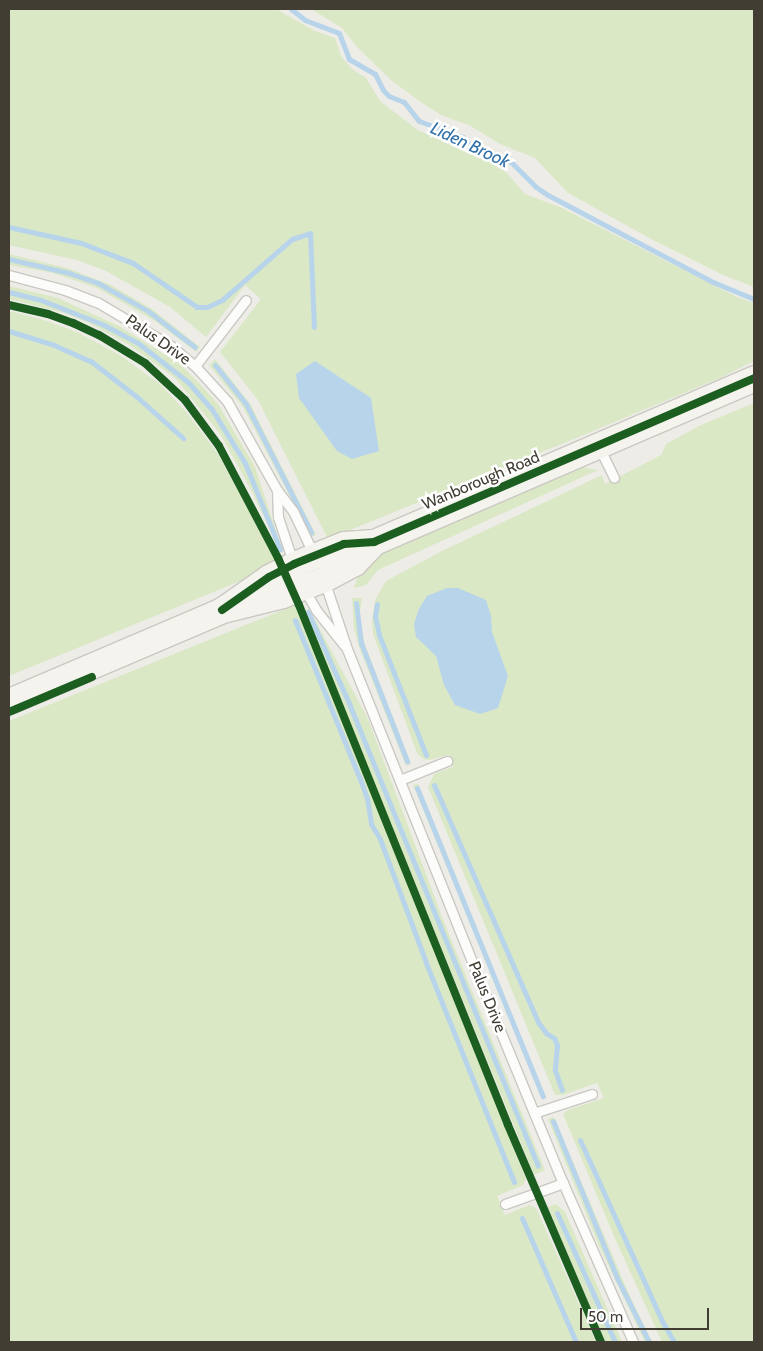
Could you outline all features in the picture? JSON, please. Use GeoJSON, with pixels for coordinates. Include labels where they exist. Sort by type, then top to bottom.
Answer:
{"type":"FeatureCollection","features":[{"type":"Feature","properties":{"kind":"street","name":"Wanborough Road"},"geometry":{"type":"LineString","coordinates":[[222,610],[269,577],[304,560],[344,544],[374,542],[754,378]]}},
{"type":"Feature","properties":{"kind":"street","name":"Wanborough Road"},"geometry":{"type":"LineString","coordinates":[[9,701],[222,610],[314,584],[354,563],[374,542]]}},
{"type":"Feature","properties":{"kind":"street","name":"Palus Drive"},"geometry":{"type":"LineString","coordinates":[[304,560],[314,584]]}},
{"type":"Feature","properties":{"kind":"lane","name":"Palus Drive"},"geometry":{"type":"LineString","coordinates":[[9,275],[64,290],[97,302],[171,346],[195,366],[227,401],[277,490],[293,511],[304,560]]}},
{"type":"Feature","properties":{"kind":"lane"},"geometry":{"type":"LineString","coordinates":[[195,366],[246,300]]}},
{"type":"Feature","properties":{"kind":"lane"},"geometry":{"type":"LineString","coordinates":[[598,445],[614,478]]}},
{"type":"Feature","properties":{"kind":"lane","name":"Palus Drive"},"geometry":{"type":"LineString","coordinates":[[277,490],[278,517],[304,560]]}},
{"type":"Feature","properties":{"kind":"lane","name":"Palus Drive"},"geometry":{"type":"LineString","coordinates":[[314,584],[347,649],[534,1113],[633,1342]]}},
{"type":"Feature","properties":{"kind":"lane","name":"Palus Drive"},"geometry":{"type":"LineString","coordinates":[[314,584],[316,610],[347,649]]}},
{"type":"Feature","properties":{"kind":"lane"},"geometry":{"type":"LineString","coordinates":[[400,780],[447,761]]}},
{"type":"Feature","properties":{"kind":"lane"},"geometry":{"type":"LineString","coordinates":[[534,1113],[592,1094]]}},
{"type":"Feature","properties":{"kind":"lane"},"geometry":{"type":"LineString","coordinates":[[504,1204],[563,1183]]}},
{"type":"Feature","properties":{"kind":"green space"},"geometry":{"type":"Polygon","coordinates":[[[9,9],[276,9],[315,31],[335,38],[341,56],[352,69],[366,78],[380,101],[419,131],[445,140],[465,152],[493,164],[507,173],[525,194],[562,208],[739,298],[754,303],[754,361],[722,377],[574,439],[328,539],[258,400],[220,352],[261,299],[245,285],[206,337],[170,307],[106,271],[77,260],[9,245],[9,9]]]}},
{"type":"Feature","properties":{"kind":"green space"},"geometry":{"type":"Polygon","coordinates":[[[311,9],[754,9],[754,287],[723,275],[651,239],[568,193],[535,158],[500,144],[469,125],[443,116],[422,103],[391,80],[357,47],[342,28],[311,9]]]}},
{"type":"Feature","properties":{"kind":"green space"},"geometry":{"type":"Polygon","coordinates":[[[9,254],[67,268],[111,285],[152,309],[200,347],[196,352],[155,321],[97,288],[53,273],[9,265],[9,254]]]}},
{"type":"Feature","properties":{"kind":"green space"},"geometry":{"type":"Polygon","coordinates":[[[9,286],[58,298],[119,326],[180,364],[218,404],[255,467],[283,552],[281,553],[252,492],[221,435],[176,379],[131,346],[89,323],[64,313],[9,299],[9,286]]]}},
{"type":"Feature","properties":{"kind":"green space"},"geometry":{"type":"Polygon","coordinates":[[[9,311],[41,319],[77,332],[118,354],[160,384],[188,414],[218,454],[279,565],[9,676],[9,311]]]}},
{"type":"Feature","properties":{"kind":"green space"},"geometry":{"type":"Polygon","coordinates":[[[215,359],[251,405],[316,535],[311,537],[243,407],[209,365],[215,359]]]}},
{"type":"Feature","properties":{"kind":"green space"},"geometry":{"type":"Polygon","coordinates":[[[754,403],[754,1342],[662,1342],[613,1234],[563,1114],[568,1110],[604,1098],[597,1083],[563,1095],[555,1095],[428,787],[434,774],[453,767],[449,755],[429,760],[423,759],[417,753],[373,634],[372,620],[375,600],[386,581],[440,552],[602,475],[605,484],[661,455],[666,444],[699,426],[754,403]]]}},
{"type":"Feature","properties":{"kind":"green space"},"geometry":{"type":"Polygon","coordinates":[[[581,467],[598,470],[378,570],[366,585],[354,588],[360,570],[373,558],[581,467]]]}},
{"type":"Feature","properties":{"kind":"green space"},"geometry":{"type":"Polygon","coordinates":[[[352,598],[362,598],[359,617],[365,645],[411,764],[406,766],[359,647],[354,628],[352,598]]]}},
{"type":"Feature","properties":{"kind":"green space"},"geometry":{"type":"Polygon","coordinates":[[[295,605],[526,1179],[523,1185],[497,1196],[505,1215],[529,1205],[536,1208],[596,1342],[9,1342],[9,721],[295,605]]]}},
{"type":"Feature","properties":{"kind":"green space"},"geometry":{"type":"Polygon","coordinates":[[[309,609],[368,719],[444,922],[545,1170],[534,1175],[304,611],[309,609]]]}},
{"type":"Feature","properties":{"kind":"green space"},"geometry":{"type":"Polygon","coordinates":[[[418,784],[546,1098],[542,1099],[413,785],[418,784]]]}},
{"type":"Feature","properties":{"kind":"green space"},"geometry":{"type":"Polygon","coordinates":[[[554,1117],[628,1292],[652,1342],[645,1342],[599,1246],[548,1119],[554,1117]]]}},
{"type":"Feature","properties":{"kind":"green space"},"geometry":{"type":"Polygon","coordinates":[[[556,1204],[565,1212],[622,1342],[605,1342],[548,1207],[556,1204]]]}},
{"type":"Feature","properties":{"kind":"water"},"geometry":{"type":"Polygon","coordinates":[[[315,361],[371,398],[379,451],[352,459],[337,451],[299,398],[296,374],[315,361]]]}},
{"type":"Feature","properties":{"kind":"water"},"geometry":{"type":"Polygon","coordinates":[[[447,588],[458,588],[486,600],[491,616],[492,632],[508,676],[498,708],[480,714],[455,705],[444,685],[436,656],[416,637],[414,624],[419,609],[427,596],[447,588]]]}},
{"type":"Feature","properties":{"kind":"waterway","name":"Liden Brook"},"geometry":{"type":"LineString","coordinates":[[291,9],[305,20],[339,33],[349,59],[375,74],[383,90],[389,96],[404,102],[419,121],[463,137],[474,150],[511,162],[536,187],[548,195],[713,282],[754,299]]}},
{"type":"Feature","properties":{"kind":"waterway"},"geometry":{"type":"LineString","coordinates":[[9,227],[81,243],[133,263],[197,307],[207,307],[222,300],[292,239],[310,233],[314,327]]}},
{"type":"Feature","properties":{"kind":"waterway"},"geometry":{"type":"LineString","coordinates":[[9,259],[69,273],[98,283],[148,311],[195,347]]}},
{"type":"Feature","properties":{"kind":"waterway"},"geometry":{"type":"LineString","coordinates":[[9,292],[41,300],[104,325],[138,343],[188,382],[211,408],[245,463],[280,549]]}},
{"type":"Feature","properties":{"kind":"waterway"},"geometry":{"type":"LineString","coordinates":[[9,331],[54,345],[92,362],[137,397],[183,438]]}},
{"type":"Feature","properties":{"kind":"waterway"},"geometry":{"type":"LineString","coordinates":[[215,365],[246,404],[311,532]]}},
{"type":"Feature","properties":{"kind":"waterway"},"geometry":{"type":"LineString","coordinates":[[356,603],[361,643],[407,761]]}},
{"type":"Feature","properties":{"kind":"waterway"},"geometry":{"type":"LineString","coordinates":[[377,604],[375,616],[379,635],[426,755]]}},
{"type":"Feature","properties":{"kind":"waterway"},"geometry":{"type":"LineString","coordinates":[[308,612],[348,701],[538,1166]]}},
{"type":"Feature","properties":{"kind":"waterway"},"geometry":{"type":"LineString","coordinates":[[295,620],[360,779],[367,798],[371,824],[380,839],[426,963],[514,1182]]}},
{"type":"Feature","properties":{"kind":"waterway"},"geometry":{"type":"LineString","coordinates":[[434,785],[538,1022],[546,1033],[554,1038],[557,1045],[555,1070],[562,1090]]}},
{"type":"Feature","properties":{"kind":"waterway"},"geometry":{"type":"LineString","coordinates":[[417,788],[543,1096]]}},
{"type":"Feature","properties":{"kind":"waterway"},"geometry":{"type":"LineString","coordinates":[[553,1121],[617,1278],[649,1342]]}},
{"type":"Feature","properties":{"kind":"waterway"},"geometry":{"type":"LineString","coordinates":[[580,1140],[662,1321],[674,1342]]}},
{"type":"Feature","properties":{"kind":"waterway"},"geometry":{"type":"LineString","coordinates":[[557,1213],[615,1342]]}},
{"type":"Feature","properties":{"kind":"waterway"},"geometry":{"type":"LineString","coordinates":[[522,1218],[576,1342]]}},
{"type":"Feature","properties":{"kind":"cycle path"},"geometry":{"type":"LineString","coordinates":[[9,305],[48,314],[73,323],[99,335],[145,363],[185,400],[219,446],[278,558],[299,605],[508,1125],[601,1342]]}},
{"type":"Feature","properties":{"kind":"cycle path"},"geometry":{"type":"LineString","coordinates":[[222,610],[269,577],[294,564],[344,544],[374,542],[754,378]]}},
{"type":"Feature","properties":{"kind":"cycle path"},"geometry":{"type":"LineString","coordinates":[[9,712],[92,677]]}}]}
